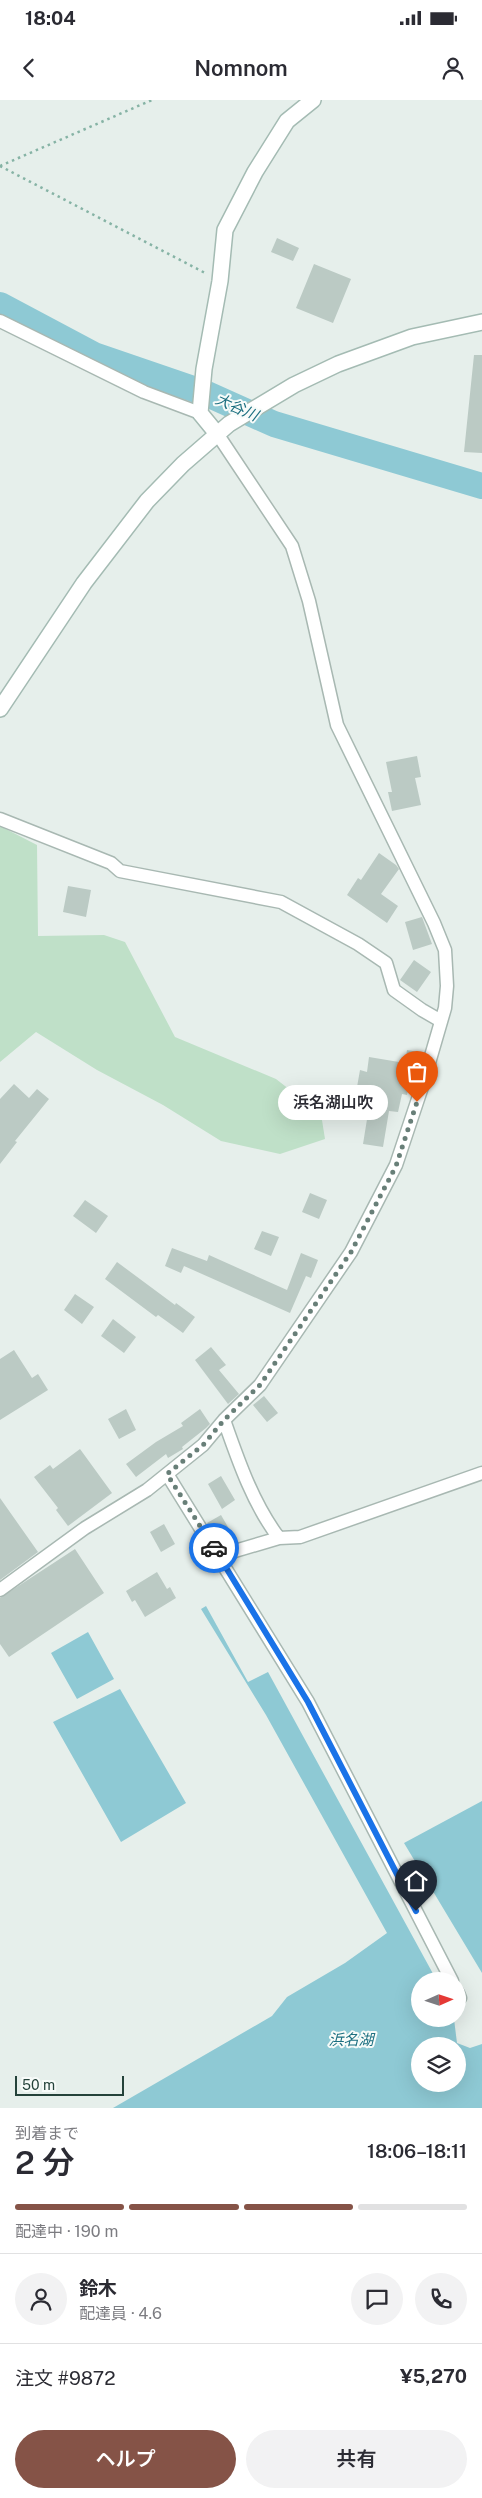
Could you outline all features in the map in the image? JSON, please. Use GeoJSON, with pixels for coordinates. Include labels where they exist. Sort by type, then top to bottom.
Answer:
{"type":"FeatureCollection","features":[{"type":"Feature","properties":{"kind":"street"},"geometry":{"type":"LineString","coordinates":[[200,413],[204,369],[220,280],[225,230],[250,181],[287,121],[313,100]]}},
{"type":"Feature","properties":{"kind":"street"},"geometry":{"type":"LineString","coordinates":[[0,321],[144,392],[200,413],[218,435],[292,546],[309,602],[337,725],[434,923],[445,950],[447,986],[441,1020],[396,1166],[351,1252],[260,1385],[224,1420],[203,1445],[147,1490],[85,1528],[0,1590]]}},
{"type":"Feature","properties":{"kind":"street"},"geometry":{"type":"LineString","coordinates":[[0,709],[84,583],[147,501],[183,464],[229,424],[265,401],[338,364],[412,337],[482,322]]}},
{"type":"Feature","properties":{"kind":"street"},"geometry":{"type":"LineString","coordinates":[[0,819],[111,863],[120,871],[281,902],[358,944],[386,963],[394,990],[422,1010],[441,1020]]}},
{"type":"Feature","properties":{"kind":"street"},"geometry":{"type":"LineString","coordinates":[[224,1420],[242,1469],[270,1527],[279,1538]]}},
{"type":"Feature","properties":{"kind":"street"},"geometry":{"type":"LineString","coordinates":[[218,1556],[279,1538],[300,1537],[482,1473]]}},
{"type":"Feature","properties":{"kind":"street"},"geometry":{"type":"LineString","coordinates":[[167,1474],[308,1702],[447,1972]]}},
{"type":"Feature","properties":{"kind":"path"},"geometry":{"type":"LineString","coordinates":[[0,166],[152,100]]}},
{"type":"Feature","properties":{"kind":"path"},"geometry":{"type":"LineString","coordinates":[[0,166],[220,280]]}},
{"type":"Feature","properties":{"kind":"green space"},"geometry":{"type":"Polygon","coordinates":[[[0,826],[37,845],[38,936],[104,935],[125,942],[175,1037],[276,1079],[321,1114],[325,1139],[280,1154],[221,1141],[163,1105],[97,1070],[36,1032],[0,1062],[0,826]]]}},
{"type":"Feature","properties":{"kind":"water","name":"浜名湖"},"geometry":{"type":"Polygon","coordinates":[[[206,1606],[248,1682],[268,1672],[432,1972],[411,1972],[411,2028],[455,2028],[456,2037],[411,2037],[411,2092],[466,2092],[466,2046],[470,2048],[482,2044],[482,2108],[113,2108],[272,2016],[287,1997],[345,1963],[387,1933],[266,1715],[201,1609],[206,1606]]]}},
{"type":"Feature","properties":{"kind":"water"},"geometry":{"type":"Polygon","coordinates":[[[88,1632],[114,1679],[77,1699],[51,1653],[88,1632]]]}},
{"type":"Feature","properties":{"kind":"water"},"geometry":{"type":"Polygon","coordinates":[[[120,1689],[186,1803],[121,1842],[53,1722],[120,1689]]]}},
{"type":"Feature","properties":{"kind":"water"},"geometry":{"type":"Polygon","coordinates":[[[482,1801],[482,1973],[404,1843],[482,1801]]]}},
{"type":"Feature","properties":{"kind":"building"},"geometry":{"type":"Polygon","coordinates":[[[277,238],[299,248],[293,261],[271,252],[277,238]]]}},
{"type":"Feature","properties":{"kind":"building"},"geometry":{"type":"Polygon","coordinates":[[[314,264],[351,279],[333,323],[296,308],[314,264]]]}},
{"type":"Feature","properties":{"kind":"building"},"geometry":{"type":"Polygon","coordinates":[[[474,355],[482,355],[482,453],[464,452],[474,355]]]}},
{"type":"Feature","properties":{"kind":"building"},"geometry":{"type":"Polygon","coordinates":[[[417,756],[421,777],[415,778],[421,805],[392,811],[388,792],[392,792],[386,762],[417,756]]]}},
{"type":"Feature","properties":{"kind":"building"},"geometry":{"type":"Polygon","coordinates":[[[379,853],[399,869],[381,894],[398,906],[387,923],[347,895],[358,878],[361,880],[379,853]]]}},
{"type":"Feature","properties":{"kind":"building"},"geometry":{"type":"Polygon","coordinates":[[[68,886],[91,890],[86,917],[63,912],[68,886]]]}},
{"type":"Feature","properties":{"kind":"building"},"geometry":{"type":"Polygon","coordinates":[[[422,917],[432,944],[413,950],[405,922],[422,917]]]}},
{"type":"Feature","properties":{"kind":"building"},"geometry":{"type":"Polygon","coordinates":[[[414,960],[431,972],[417,992],[400,980],[414,960]]]}},
{"type":"Feature","properties":{"kind":"building"},"geometry":{"type":"Polygon","coordinates":[[[407,1050],[424,1053],[417,1077],[411,1075],[407,1095],[402,1094],[398,1112],[389,1111],[383,1147],[363,1144],[369,1107],[354,1104],[360,1070],[367,1072],[369,1057],[405,1063],[407,1050]]]}},
{"type":"Feature","properties":{"kind":"building"},"geometry":{"type":"Polygon","coordinates":[[[14,1084],[29,1098],[37,1089],[49,1099],[15,1141],[17,1142],[0,1164],[0,1099],[14,1084]]]}},
{"type":"Feature","properties":{"kind":"building"},"geometry":{"type":"Polygon","coordinates":[[[310,1193],[327,1200],[319,1219],[302,1212],[310,1193]]]}},
{"type":"Feature","properties":{"kind":"building"},"geometry":{"type":"Polygon","coordinates":[[[85,1200],[108,1216],[96,1233],[73,1216],[85,1200]]]}},
{"type":"Feature","properties":{"kind":"building"},"geometry":{"type":"Polygon","coordinates":[[[262,1231],[279,1237],[271,1256],[254,1249],[262,1231]]]}},
{"type":"Feature","properties":{"kind":"building"},"geometry":{"type":"Polygon","coordinates":[[[172,1248],[207,1261],[209,1255],[287,1290],[301,1253],[318,1260],[311,1278],[306,1276],[290,1313],[184,1266],[181,1273],[165,1266],[172,1248]]]}},
{"type":"Feature","properties":{"kind":"building"},"geometry":{"type":"Polygon","coordinates":[[[117,1262],[175,1305],[176,1303],[195,1317],[183,1333],[158,1315],[156,1317],[105,1279],[117,1262]]]}},
{"type":"Feature","properties":{"kind":"building"},"geometry":{"type":"Polygon","coordinates":[[[75,1294],[94,1307],[82,1324],[64,1310],[75,1294]]]}},
{"type":"Feature","properties":{"kind":"building"},"geometry":{"type":"Polygon","coordinates":[[[113,1319],[136,1337],[124,1353],[101,1336],[113,1319]]]}},
{"type":"Feature","properties":{"kind":"building"},"geometry":{"type":"Polygon","coordinates":[[[211,1347],[226,1365],[219,1370],[239,1394],[228,1404],[195,1360],[211,1347]]]}},
{"type":"Feature","properties":{"kind":"building"},"geometry":{"type":"Polygon","coordinates":[[[14,1350],[32,1378],[38,1374],[48,1390],[0,1420],[0,1359],[14,1350]]]}},
{"type":"Feature","properties":{"kind":"building"},"geometry":{"type":"Polygon","coordinates":[[[264,1396],[278,1413],[267,1422],[253,1405],[264,1396]]]}},
{"type":"Feature","properties":{"kind":"building"},"geometry":{"type":"Polygon","coordinates":[[[126,1409],[136,1430],[119,1439],[108,1419],[126,1409]]]}},
{"type":"Feature","properties":{"kind":"building"},"geometry":{"type":"Polygon","coordinates":[[[200,1409],[210,1424],[182,1447],[183,1449],[168,1458],[166,1454],[136,1477],[126,1464],[156,1442],[183,1426],[181,1423],[200,1409]]]}},
{"type":"Feature","properties":{"kind":"building"},"geometry":{"type":"Polygon","coordinates":[[[80,1449],[112,1493],[68,1526],[56,1510],[58,1508],[34,1477],[50,1465],[53,1469],[80,1449]]]}},
{"type":"Feature","properties":{"kind":"building"},"geometry":{"type":"Polygon","coordinates":[[[221,1476],[235,1500],[222,1509],[208,1484],[221,1476]]]}},
{"type":"Feature","properties":{"kind":"building"},"geometry":{"type":"Polygon","coordinates":[[[0,1498],[38,1552],[0,1580],[0,1498]]]}},
{"type":"Feature","properties":{"kind":"building"},"geometry":{"type":"Polygon","coordinates":[[[221,1515],[235,1539],[221,1547],[207,1523],[221,1515]]]}},
{"type":"Feature","properties":{"kind":"building"},"geometry":{"type":"Polygon","coordinates":[[[164,1524],[175,1544],[161,1552],[150,1532],[164,1524]]]}},
{"type":"Feature","properties":{"kind":"building"},"geometry":{"type":"Polygon","coordinates":[[[75,1549],[104,1593],[9,1657],[0,1644],[0,1598],[75,1549]]]}},
{"type":"Feature","properties":{"kind":"building"},"geometry":{"type":"Polygon","coordinates":[[[157,1572],[167,1589],[170,1587],[176,1598],[145,1617],[135,1600],[132,1602],[126,1591],[157,1572]]]}},
{"type":"Feature","properties":{"kind":"waterway","name":"大谷川"},"geometry":{"type":"LineString","coordinates":[[0,305],[94,355],[205,393],[274,424],[482,486]]}},
{"type":"Feature","properties":{"kind":"way so far"},"geometry":{"type":"LineString","coordinates":[[214,1548],[167,1474],[203,1445],[224,1420],[260,1385],[351,1252],[396,1166],[417,1102]]}},
{"type":"Feature","properties":{"kind":"place","name":"浜名湖山吹"},"geometry":{"type":"Point","coordinates":[417,1102]}},
{"type":"Feature","properties":{"kind":"route"},"geometry":{"type":"LineString","coordinates":[[214,1548],[283,1658],[308,1702],[416,1911]]}}]}
